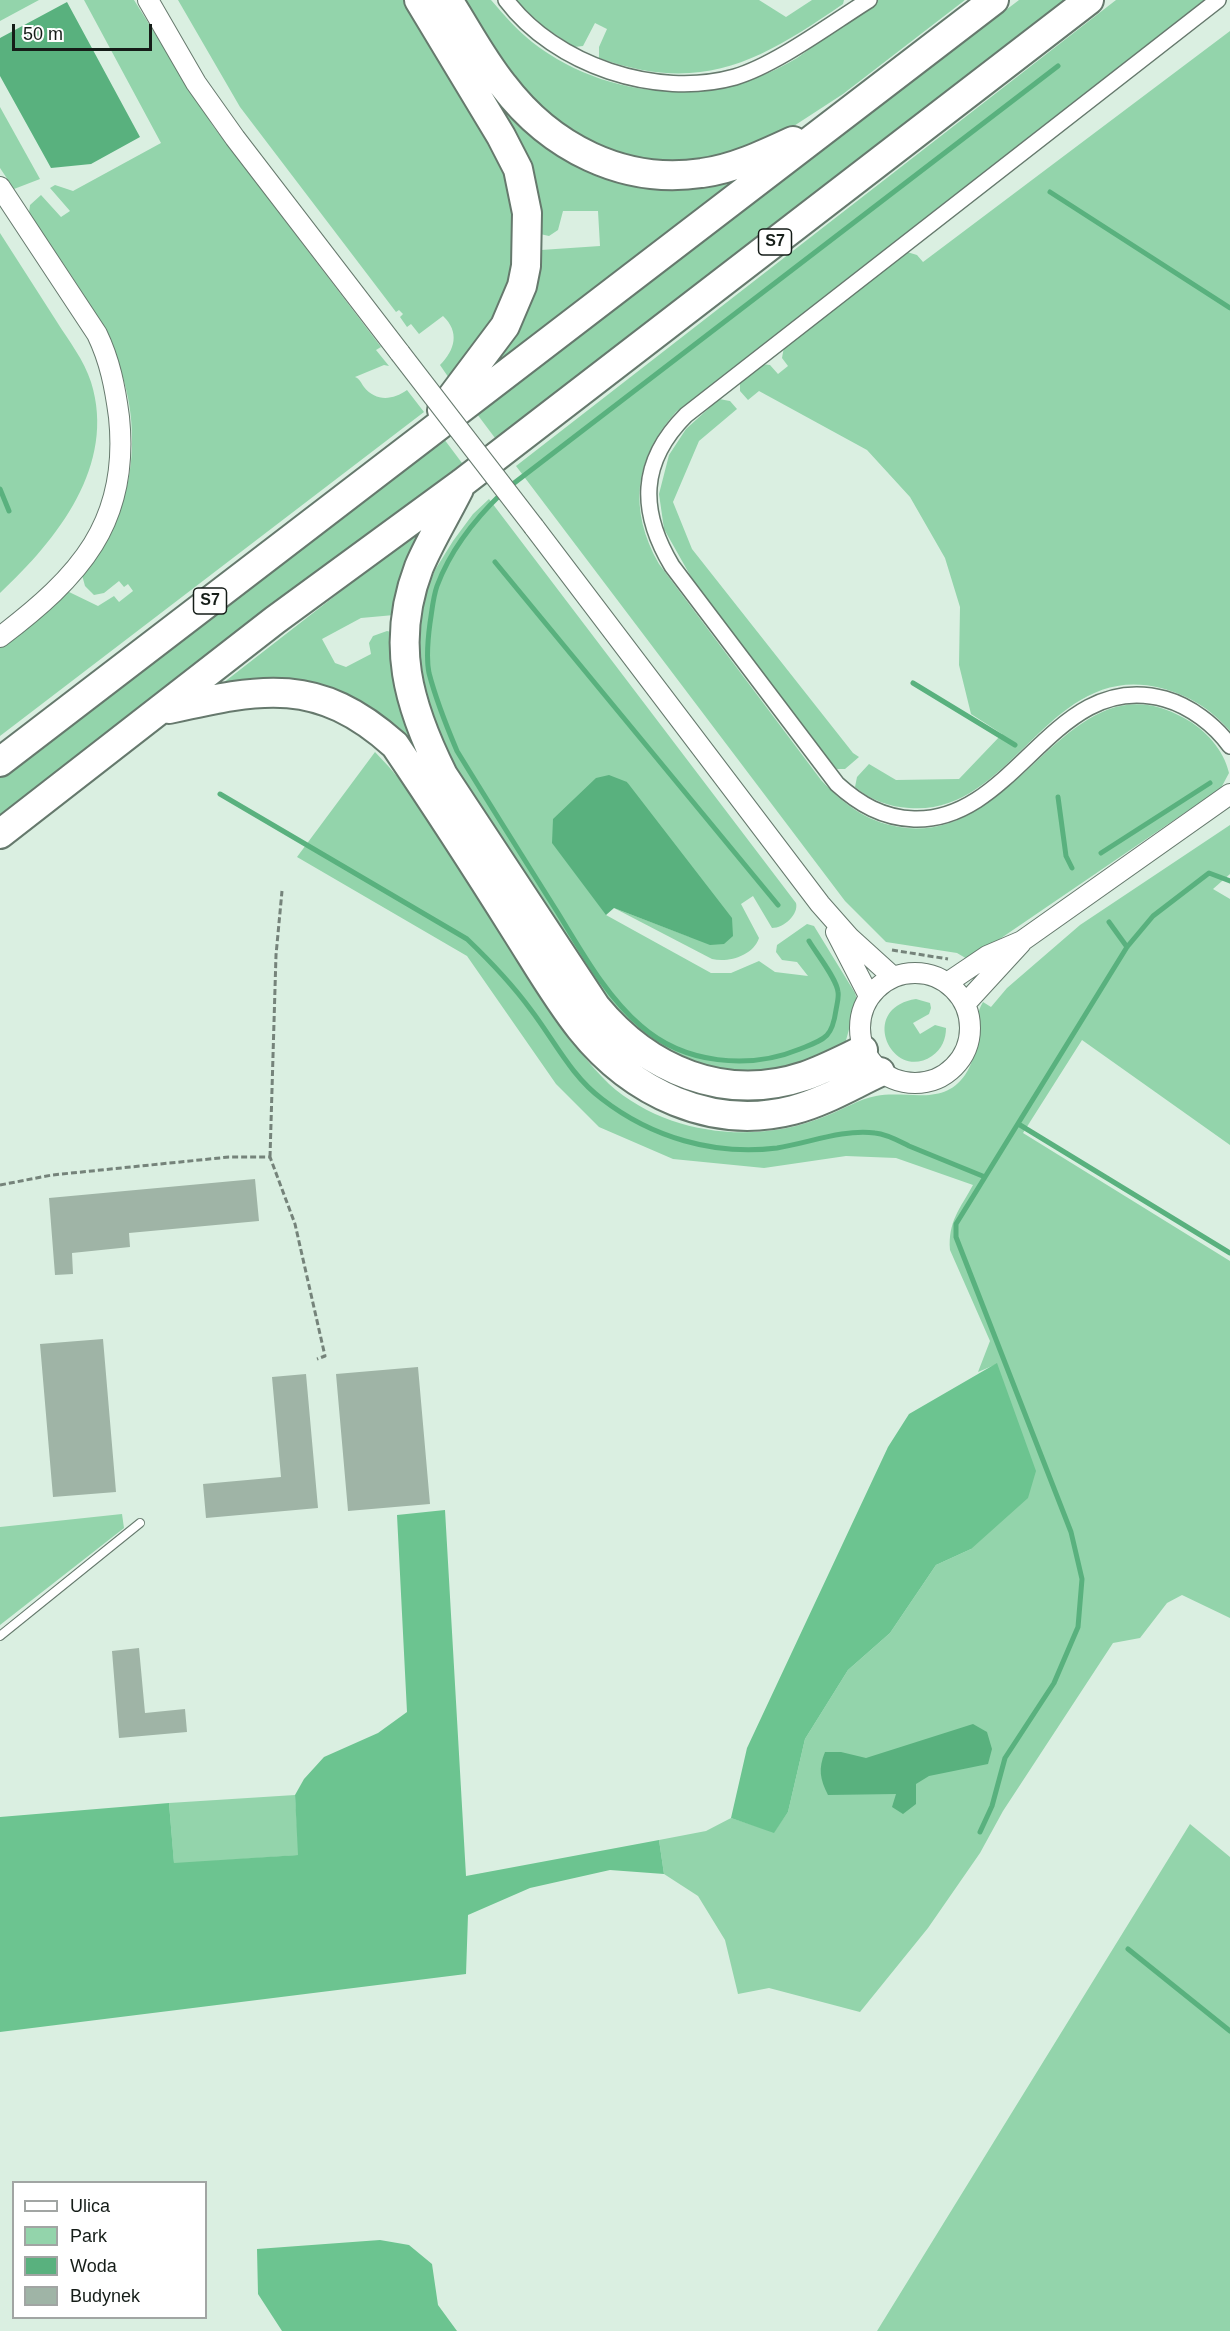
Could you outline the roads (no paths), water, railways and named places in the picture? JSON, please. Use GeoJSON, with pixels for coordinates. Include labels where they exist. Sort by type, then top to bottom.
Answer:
{"type":"FeatureCollection","features":[{"type":"Feature","properties":{"kind":"highway"},"geometry":{"type":"LineString","coordinates":[[419,0],[501,136],[518,169],[524,192],[528,241],[522,286],[505,326],[420,440]]}},
{"type":"Feature","properties":{"kind":"highway"},"geometry":{"type":"LineString","coordinates":[[448,0],[502,85],[531,118],[563,143],[613,167],[670,176],[704,173],[775,149],[840,117]]}},
{"type":"Feature","properties":{"kind":"highway","name":"S7"},"geometry":{"type":"LineString","coordinates":[[0,762],[994,0]]}},
{"type":"Feature","properties":{"kind":"highway","name":"S7"},"geometry":{"type":"LineString","coordinates":[[0,834],[274,620],[462,483],[1089,0]]}},
{"type":"Feature","properties":{"kind":"highway"},"geometry":{"type":"LineString","coordinates":[[462,483],[420,566],[407,604],[404,656],[414,708],[423,734],[443,775],[596,1007],[614,1029],[664,1066],[688,1077],[721,1085],[766,1085],[872,1061]]}},
{"type":"Feature","properties":{"kind":"highway"},"geometry":{"type":"LineString","coordinates":[[161,710],[242,693],[297,693],[332,704],[366,722],[382,734],[395,746],[446,821],[561,1002],[582,1030],[627,1074],[662,1096],[688,1107],[717,1114],[769,1114],[822,1100],[872,1061]]}},
{"type":"Feature","properties":{"kind":"street"},"geometry":{"type":"LineString","coordinates":[[148,0],[196,83],[235,138],[820,904],[850,938],[893,977]]}},
{"type":"Feature","properties":{"kind":"street"},"geometry":{"type":"LineString","coordinates":[[506,0],[542,37],[576,57],[649,81],[687,84],[735,76],[785,53],[869,0]]}},
{"type":"Feature","properties":{"kind":"street"},"geometry":{"type":"LineString","coordinates":[[1218,0],[686,416],[671,430],[656,457],[649,480],[648,499],[654,532],[672,566],[837,784],[854,800],[872,810],[904,819],[922,819],[938,817],[965,807],[999,783],[1050,734],[1074,716],[1108,699],[1118,697],[1143,694],[1171,700],[1206,720],[1221,732],[1230,746]]}},
{"type":"Feature","properties":{"kind":"street"},"geometry":{"type":"LineString","coordinates":[[0,187],[102,344],[116,391],[121,437],[116,498],[95,544],[77,568],[42,605],[0,637]]}},
{"type":"Feature","properties":{"kind":"street"},"geometry":{"type":"LineString","coordinates":[[947,983],[987,956],[1022,940],[1230,794]]}},
{"type":"Feature","properties":{"kind":"street"},"geometry":{"type":"LineString","coordinates":[[820,904],[869,996]]}},
{"type":"Feature","properties":{"kind":"street"},"geometry":{"type":"LineString","coordinates":[[965,1004],[1022,940]]}},
{"type":"Feature","properties":{"kind":"street"},"geometry":{"type":"LineString","coordinates":[[918,973],[947,983],[965,1004],[970,1024],[968,1044],[952,1070],[935,1080],[915,1084],[896,1080],[872,1061],[859,1022],[869,996],[893,977],[918,973]]}},
{"type":"Feature","properties":{"kind":"lane"},"geometry":{"type":"LineString","coordinates":[[0,1636],[140,1523]]}},
{"type":"Feature","properties":{"kind":"water"},"geometry":{"type":"Polygon","coordinates":[[[67,2],[140,137],[91,164],[51,168],[0,76],[0,38],[67,2]]]}},
{"type":"Feature","properties":{"kind":"water"},"geometry":{"type":"Polygon","coordinates":[[[609,775],[627,782],[732,918],[733,936],[724,944],[710,945],[614,908],[606,915],[552,843],[553,819],[596,778],[609,775]]]}},
{"type":"Feature","properties":{"kind":"water"},"geometry":{"type":"Polygon","coordinates":[[[973,1724],[987,1732],[992,1749],[988,1764],[929,1776],[916,1784],[916,1804],[903,1814],[892,1807],[896,1794],[828,1795],[825,1789],[821,1764],[825,1752],[841,1752],[866,1758],[973,1724]]]}},
{"type":"Feature","properties":{"kind":"waterway"},"geometry":{"type":"LineString","coordinates":[[509,487],[1058,66]]}},
{"type":"Feature","properties":{"kind":"waterway"},"geometry":{"type":"LineString","coordinates":[[1050,192],[1230,308]]}},
{"type":"Feature","properties":{"kind":"waterway"},"geometry":{"type":"LineString","coordinates":[[0,489],[9,511]]}},
{"type":"Feature","properties":{"kind":"waterway"},"geometry":{"type":"LineString","coordinates":[[502,493],[465,536],[442,573],[434,599],[429,635],[427,655],[429,673],[457,751],[595,973],[628,1014],[658,1039],[697,1056],[718,1060],[760,1060],[780,1056],[816,1043],[826,1036],[832,1026],[838,998],[837,987],[809,941]]}},
{"type":"Feature","properties":{"kind":"waterway"},"geometry":{"type":"LineString","coordinates":[[495,562],[778,905]]}},
{"type":"Feature","properties":{"kind":"waterway"},"geometry":{"type":"LineString","coordinates":[[913,683],[1015,745]]}},
{"type":"Feature","properties":{"kind":"waterway"},"geometry":{"type":"LineString","coordinates":[[1101,853],[1210,783]]}},
{"type":"Feature","properties":{"kind":"waterway"},"geometry":{"type":"LineString","coordinates":[[220,794],[467,939],[516,991],[581,1080],[602,1099],[641,1124],[684,1141],[707,1146],[753,1150],[777,1148],[850,1133],[879,1134],[985,1177]]}},
{"type":"Feature","properties":{"kind":"waterway"},"geometry":{"type":"LineString","coordinates":[[1058,797],[1066,856],[1072,868]]}},
{"type":"Feature","properties":{"kind":"waterway"},"geometry":{"type":"LineString","coordinates":[[980,1832],[992,1806],[1005,1758],[1054,1683],[1078,1627],[1082,1579],[1071,1532],[956,1237],[956,1224],[1127,947],[1153,916],[1209,873],[1230,881]]}},
{"type":"Feature","properties":{"kind":"waterway"},"geometry":{"type":"LineString","coordinates":[[1109,922],[1127,947]]}},
{"type":"Feature","properties":{"kind":"waterway"},"geometry":{"type":"LineString","coordinates":[[1020,1125],[1230,1253]]}},
{"type":"Feature","properties":{"kind":"waterway"},"geometry":{"type":"LineString","coordinates":[[1128,1949],[1230,2031]]}}]}
